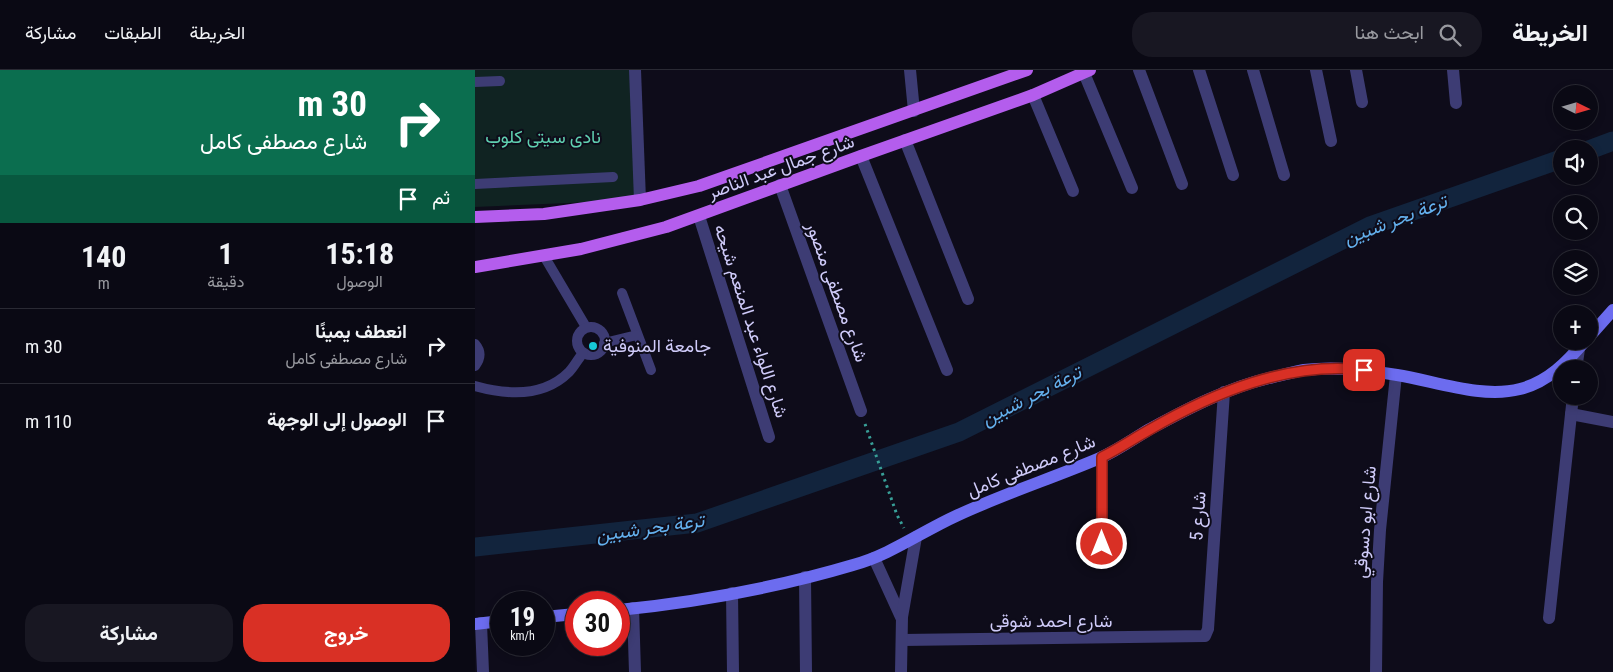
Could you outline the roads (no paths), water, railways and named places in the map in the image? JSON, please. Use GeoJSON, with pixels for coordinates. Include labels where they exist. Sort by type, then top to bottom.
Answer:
{"type":"FeatureCollection","features":[{"type":"Feature","properties":{"kind":"main road","name":"شارع جمال عبد الناصر"},"geometry":{"type":"LineString","coordinates":[[475,217],[545,214],[640,200],[699,186],[1025,70]]}},
{"type":"Feature","properties":{"kind":"main road","name":"شارع جمال عبد الناصر"},"geometry":{"type":"LineString","coordinates":[[475,267],[581,249],[665,227],[1033,95],[1087,71]]}},
{"type":"Feature","properties":{"kind":"main road"},"geometry":{"type":"LineString","coordinates":[[1598,328],[1613,310]]}},
{"type":"Feature","properties":{"kind":"main road","name":"شارع مصطفى كامل"},"geometry":{"type":"LineString","coordinates":[[630,608],[732,593],[805,577],[874,558],[971,509],[1102,457],[1186,410],[1224,392],[1261,380],[1304,370],[1347,368],[1396,375],[1471,390],[1496,392],[1520,389],[1543,380],[1563,366],[1577,350]]}},
{"type":"Feature","properties":{"kind":"street"},"geometry":{"type":"LineString","coordinates":[[635,70],[640,200]]}},
{"type":"Feature","properties":{"kind":"street"},"geometry":{"type":"LineString","coordinates":[[910,70],[914,111]]}},
{"type":"Feature","properties":{"kind":"street"},"geometry":{"type":"LineString","coordinates":[[1139,70],[1182,184]]}},
{"type":"Feature","properties":{"kind":"street"},"geometry":{"type":"LineString","coordinates":[[1199,70],[1233,175]]}},
{"type":"Feature","properties":{"kind":"street"},"geometry":{"type":"LineString","coordinates":[[1253,70],[1283,175]]}},
{"type":"Feature","properties":{"kind":"street"},"geometry":{"type":"LineString","coordinates":[[1316,70],[1331,142]]}},
{"type":"Feature","properties":{"kind":"street"},"geometry":{"type":"LineString","coordinates":[[1356,70],[1361,102]]}},
{"type":"Feature","properties":{"kind":"street"},"geometry":{"type":"LineString","coordinates":[[1453,70],[1456,102]]}},
{"type":"Feature","properties":{"kind":"street"},"geometry":{"type":"LineString","coordinates":[[1087,71],[1132,188]]}},
{"type":"Feature","properties":{"kind":"street"},"geometry":{"type":"LineString","coordinates":[[1033,95],[1073,190]]}},
{"type":"Feature","properties":{"kind":"street"},"geometry":{"type":"LineString","coordinates":[[905,140],[968,300]]}},
{"type":"Feature","properties":{"kind":"street"},"geometry":{"type":"LineString","coordinates":[[861,156],[947,370]]}},
{"type":"Feature","properties":{"kind":"street","name":"شارع مصطفى منصور"},"geometry":{"type":"LineString","coordinates":[[780,185],[861,411]]}},
{"type":"Feature","properties":{"kind":"street","name":"شارع اللواء عبد المنعم شيحه"},"geometry":{"type":"LineString","coordinates":[[699,216],[769,437]]}},
{"type":"Feature","properties":{"kind":"street","name":"شارع ابو دسوقي"},"geometry":{"type":"LineString","coordinates":[[1376,672],[1377,582],[1396,375]]}},
{"type":"Feature","properties":{"kind":"street","name":"شارع 5"},"geometry":{"type":"LineString","coordinates":[[1200,637],[1205,636],[1208,629],[1224,392]]}},
{"type":"Feature","properties":{"kind":"street"},"geometry":{"type":"LineString","coordinates":[[1549,618],[1572,405]]}},
{"type":"Feature","properties":{"kind":"street"},"geometry":{"type":"LineString","coordinates":[[1571,414],[1613,422]]}},
{"type":"Feature","properties":{"kind":"street"},"geometry":{"type":"LineString","coordinates":[[1102,457],[1102,561]]}},
{"type":"Feature","properties":{"kind":"street"},"geometry":{"type":"LineString","coordinates":[[901,672],[902,617],[916,537]]}},
{"type":"Feature","properties":{"kind":"street"},"geometry":{"type":"LineString","coordinates":[[874,558],[902,617]]}},
{"type":"Feature","properties":{"kind":"street"},"geometry":{"type":"LineString","coordinates":[[805,577],[807,672]]}},
{"type":"Feature","properties":{"kind":"street"},"geometry":{"type":"LineString","coordinates":[[732,593],[733,672]]}},
{"type":"Feature","properties":{"kind":"street"},"geometry":{"type":"LineString","coordinates":[[633,608],[635,672]]}},
{"type":"Feature","properties":{"kind":"street"},"geometry":{"type":"LineString","coordinates":[[478,623],[483,672]]}},
{"type":"Feature","properties":{"kind":"street","name":"شارع احمد شوقى"},"geometry":{"type":"LineString","coordinates":[[902,640],[1200,637]]}},
{"type":"Feature","properties":{"kind":"lane"},"geometry":{"type":"LineString","coordinates":[[475,82],[500,81]]}},
{"type":"Feature","properties":{"kind":"lane"},"geometry":{"type":"LineString","coordinates":[[475,184],[613,176]]}},
{"type":"Feature","properties":{"kind":"lane"},"geometry":{"type":"LineString","coordinates":[[544,256],[586,327]]}},
{"type":"Feature","properties":{"kind":"lane"},"geometry":{"type":"LineString","coordinates":[[622,293],[651,370]]}},
{"type":"Feature","properties":{"kind":"lane"},"geometry":{"type":"LineString","coordinates":[[592,326],[602,332],[605,343],[603,348],[593,355],[583,353],[577,344],[578,334],[586,327],[592,326]]}},
{"type":"Feature","properties":{"kind":"lane"},"geometry":{"type":"LineString","coordinates":[[605,343],[637,335]]}},
{"type":"Feature","properties":{"kind":"lane"},"geometry":{"type":"LineString","coordinates":[[475,344],[480,356],[475,366]]}},
{"type":"Feature","properties":{"kind":"lane"},"geometry":{"type":"LineString","coordinates":[[475,386],[524,393],[551,386],[569,372],[583,353]]}},
{"type":"Feature","properties":{"kind":"waterway","name":"ترعة بحر شبين"},"geometry":{"type":"LineString","coordinates":[[1598,147],[1613,141]]}},
{"type":"Feature","properties":{"kind":"waterway","name":"ترعة بحر شبين"},"geometry":{"type":"LineString","coordinates":[[475,547],[697,523],[959,432],[1370,226],[1553,162]]}},
{"type":"Feature","properties":{"kind":"place","name":"جامعة المنوفية"},"geometry":{"type":"Point","coordinates":[593,346]}},
{"type":"Feature","properties":{"kind":"park label","name":"نادى سيتى كلوب"},"geometry":{"type":"Point","coordinates":[543,137]}}]}
